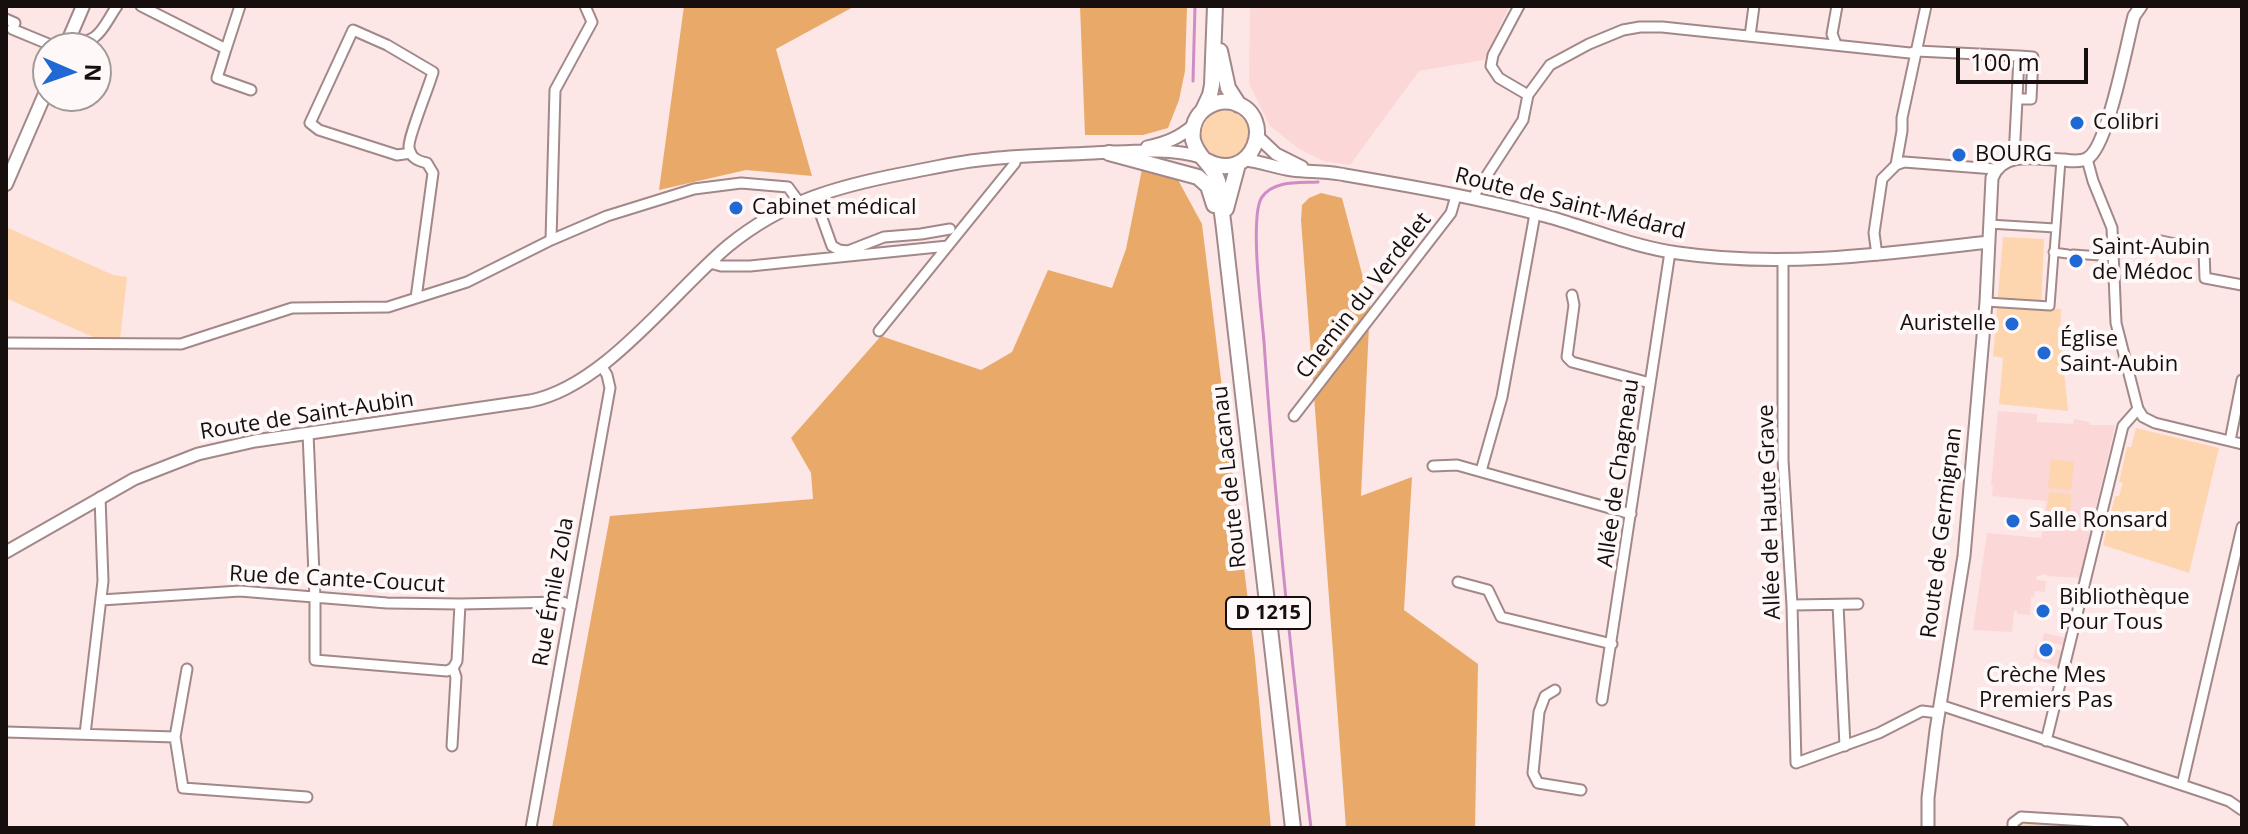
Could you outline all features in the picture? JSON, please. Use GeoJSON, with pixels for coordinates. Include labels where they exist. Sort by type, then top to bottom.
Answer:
{"type":"FeatureCollection","features":[{"type":"Feature","properties":{"kind":"main road"},"geometry":{"type":"LineString","coordinates":[[71,32],[83,6]]}},
{"type":"Feature","properties":{"kind":"main road"},"geometry":{"type":"LineString","coordinates":[[1215,8],[1228,88],[1239,105],[1251,114],[1257,136]]}},
{"type":"Feature","properties":{"kind":"main road"},"geometry":{"type":"LineString","coordinates":[[1194,125],[1212,85],[1215,8]]}},
{"type":"Feature","properties":{"kind":"main road"},"geometry":{"type":"LineString","coordinates":[[1203,110],[1219,102],[1239,105]]}},
{"type":"Feature","properties":{"kind":"main road"},"geometry":{"type":"LineString","coordinates":[[6,184],[37,112]]}},
{"type":"Feature","properties":{"kind":"main road","name":"Route de Lacanau"},"geometry":{"type":"LineString","coordinates":[[1194,125],[1194,143],[1218,180],[1224,217],[1293,828]]}},
{"type":"Feature","properties":{"kind":"main road","name":"Route de Lacanau"},"geometry":{"type":"LineString","coordinates":[[1224,217],[1241,162],[1254,149],[1257,136]]}},
{"type":"Feature","properties":{"kind":"main road"},"geometry":{"type":"LineString","coordinates":[[1109,153],[1204,181],[1208,186],[1232,299]]}},
{"type":"Feature","properties":{"kind":"main road"},"geometry":{"type":"LineString","coordinates":[[1204,159],[1222,167],[1241,162]]}},
{"type":"Feature","properties":{"kind":"street"},"geometry":{"type":"LineString","coordinates":[[99,32],[117,6]]}},
{"type":"Feature","properties":{"kind":"street"},"geometry":{"type":"LineString","coordinates":[[141,6],[226,49]]}},
{"type":"Feature","properties":{"kind":"street"},"geometry":{"type":"LineString","coordinates":[[240,6],[217,78],[251,90]]}},
{"type":"Feature","properties":{"kind":"street"},"geometry":{"type":"LineString","coordinates":[[551,240],[555,90],[592,22],[585,6]]}},
{"type":"Feature","properties":{"kind":"street"},"geometry":{"type":"LineString","coordinates":[[1519,6],[1493,55],[1491,66],[1499,78],[1528,95]]}},
{"type":"Feature","properties":{"kind":"street"},"geometry":{"type":"LineString","coordinates":[[1750,36],[1754,6]]}},
{"type":"Feature","properties":{"kind":"street"},"geometry":{"type":"LineString","coordinates":[[1836,44],[1832,34],[1837,6]]}},
{"type":"Feature","properties":{"kind":"street"},"geometry":{"type":"LineString","coordinates":[[1896,165],[1902,118],[1926,6]]}},
{"type":"Feature","properties":{"kind":"street"},"geometry":{"type":"LineString","coordinates":[[1988,242],[1992,178],[1995,169],[2004,161],[2014,158],[2087,159],[2099,145],[2109,116],[2134,9]]}},
{"type":"Feature","properties":{"kind":"street"},"geometry":{"type":"LineString","coordinates":[[6,19],[15,23],[12,29],[32,36]]}},
{"type":"Feature","properties":{"kind":"street"},"geometry":{"type":"LineString","coordinates":[[1474,199],[1523,120],[1528,95],[1550,65],[1589,44],[1623,30],[1640,27],[1910,53],[2019,56],[2014,158]]}},
{"type":"Feature","properties":{"kind":"street"},"geometry":{"type":"LineString","coordinates":[[411,153],[397,155],[319,130],[310,123],[353,30],[387,45],[433,72],[409,141],[416,160],[427,163],[433,173],[416,298]]}},
{"type":"Feature","properties":{"kind":"street"},"geometry":{"type":"LineString","coordinates":[[1131,152],[1180,137],[1194,125]]}},
{"type":"Feature","properties":{"kind":"street","name":"Route de Saint-Médard"},"geometry":{"type":"LineString","coordinates":[[1257,136],[1276,154],[1310,171]]}},
{"type":"Feature","properties":{"kind":"street"},"geometry":{"type":"LineString","coordinates":[[710,263],[731,244],[785,209],[854,183],[958,163],[1016,157],[1131,152],[1183,153],[1204,159]]}},
{"type":"Feature","properties":{"kind":"street"},"geometry":{"type":"LineString","coordinates":[[879,331],[1015,163],[1016,157]]}},
{"type":"Feature","properties":{"kind":"street"},"geometry":{"type":"LineString","coordinates":[[2087,159],[2112,228],[2116,323],[2138,409],[2143,417],[2155,423],[2242,444]]}},
{"type":"Feature","properties":{"kind":"street"},"geometry":{"type":"LineString","coordinates":[[1986,302],[2050,306],[2061,160]]}},
{"type":"Feature","properties":{"kind":"street","name":"Route de Saint-Médard"},"geometry":{"type":"LineString","coordinates":[[1241,162],[1257,161],[1293,170],[1338,173],[1474,199],[1670,252],[1740,259],[1783,259],[1877,255],[1988,242]]}},
{"type":"Feature","properties":{"kind":"street"},"geometry":{"type":"LineString","coordinates":[[1877,255],[1874,233],[1882,179],[1896,165],[1904,162],[1995,169]]}},
{"type":"Feature","properties":{"kind":"street"},"geometry":{"type":"LineString","coordinates":[[6,343],[181,344],[292,308],[388,307],[467,282],[607,216],[694,189],[741,183],[788,187],[799,202]]}},
{"type":"Feature","properties":{"kind":"street"},"geometry":{"type":"LineString","coordinates":[[814,196],[832,246],[839,250],[848,251],[884,237],[950,229]]}},
{"type":"Feature","properties":{"kind":"street","name":"Chemin du Verdelet"},"geometry":{"type":"LineString","coordinates":[[1294,416],[1451,213],[1456,196]]}},
{"type":"Feature","properties":{"kind":"street"},"geometry":{"type":"LineString","coordinates":[[1481,471],[1502,397],[1535,214]]}},
{"type":"Feature","properties":{"kind":"street"},"geometry":{"type":"LineString","coordinates":[[1989,224],[2055,228]]}},
{"type":"Feature","properties":{"kind":"street"},"geometry":{"type":"LineString","coordinates":[[2161,241],[2204,250],[2205,278],[2242,285]]}},
{"type":"Feature","properties":{"kind":"street","name":"Route de Germignan"},"geometry":{"type":"LineString","coordinates":[[1928,828],[1930,771],[1964,556],[1986,302],[1988,242]]}},
{"type":"Feature","properties":{"kind":"street"},"geometry":{"type":"LineString","coordinates":[[710,263],[750,266],[948,246]]}},
{"type":"Feature","properties":{"kind":"street","name":"Allée de Chagneau"},"geometry":{"type":"LineString","coordinates":[[1602,700],[1670,252]]}},
{"type":"Feature","properties":{"kind":"street"},"geometry":{"type":"LineString","coordinates":[[2053,252],[2114,257]]}},
{"type":"Feature","properties":{"kind":"street","name":"Allée de Haute Grave"},"geometry":{"type":"LineString","coordinates":[[1783,259],[1783,460],[1792,605],[1796,763],[1845,746]]}},
{"type":"Feature","properties":{"kind":"street","name":"Route de Saint-Aubin"},"geometry":{"type":"LineString","coordinates":[[6,552],[146,473],[198,454],[255,441],[535,400],[573,386],[621,348],[710,263]]}},
{"type":"Feature","properties":{"kind":"street"},"geometry":{"type":"LineString","coordinates":[[1572,295],[1574,305],[1567,357],[1572,362],[1650,383]]}},
{"type":"Feature","properties":{"kind":"street","name":"Rue Émile Zola"},"geometry":{"type":"LineString","coordinates":[[531,828],[610,388],[601,365]]}},
{"type":"Feature","properties":{"kind":"street"},"geometry":{"type":"LineString","coordinates":[[2230,441],[2242,380]]}},
{"type":"Feature","properties":{"kind":"street"},"geometry":{"type":"LineString","coordinates":[[2046,741],[2123,426],[2138,409]]}},
{"type":"Feature","properties":{"kind":"street"},"geometry":{"type":"LineString","coordinates":[[308,433],[315,660],[447,671],[457,661],[460,604]]}},
{"type":"Feature","properties":{"kind":"street"},"geometry":{"type":"LineString","coordinates":[[1433,466],[1457,465],[1631,514]]}},
{"type":"Feature","properties":{"kind":"street"},"geometry":{"type":"LineString","coordinates":[[85,734],[103,581],[100,497]]}},
{"type":"Feature","properties":{"kind":"street"},"geometry":{"type":"LineString","coordinates":[[2182,785],[2242,527]]}},
{"type":"Feature","properties":{"kind":"street"},"geometry":{"type":"LineString","coordinates":[[1458,582],[1488,590],[1501,617],[1612,644]]}},
{"type":"Feature","properties":{"kind":"street","name":"Rue de Cante-Coucut"},"geometry":{"type":"LineString","coordinates":[[101,600],[240,591],[387,603],[563,602],[571,606]]}},
{"type":"Feature","properties":{"kind":"street"},"geometry":{"type":"LineString","coordinates":[[1792,605],[1858,604]]}},
{"type":"Feature","properties":{"kind":"street"},"geometry":{"type":"LineString","coordinates":[[1838,605],[1845,746],[1922,711],[1939,709],[2182,785],[2229,801],[2242,810]]}},
{"type":"Feature","properties":{"kind":"street"},"geometry":{"type":"LineString","coordinates":[[452,746],[456,677],[453,668]]}},
{"type":"Feature","properties":{"kind":"street"},"geometry":{"type":"LineString","coordinates":[[187,669],[175,737],[183,788],[307,797]]}},
{"type":"Feature","properties":{"kind":"street"},"geometry":{"type":"LineString","coordinates":[[1555,690],[1545,696],[1539,712],[1533,773],[1538,783],[1581,790]]}},
{"type":"Feature","properties":{"kind":"street"},"geometry":{"type":"LineString","coordinates":[[6,732],[175,737]]}},
{"type":"Feature","properties":{"kind":"street"},"geometry":{"type":"LineString","coordinates":[[2013,828],[2013,823],[2021,817],[2119,823],[2123,828]]}},
{"type":"Feature","properties":{"kind":"shaded area"},"geometry":{"type":"Polygon","coordinates":[[[684,6],[855,6],[776,49],[812,176],[746,170],[659,190],[684,6]]]}},
{"type":"Feature","properties":{"kind":"shaded area"},"geometry":{"type":"Polygon","coordinates":[[[1080,6],[1187,6],[1185,71],[1179,100],[1168,128],[1143,135],[1085,135],[1080,6]]]}},
{"type":"Feature","properties":{"kind":"shaded area"},"geometry":{"type":"Polygon","coordinates":[[[1250,6],[1509,6],[1484,60],[1419,71],[1350,165],[1324,161],[1299,149],[1270,126],[1249,84],[1250,6]]]}},
{"type":"Feature","properties":{"kind":"shaded area"},"geometry":{"type":"Polygon","coordinates":[[[1225,108],[1244,115],[1251,134],[1244,153],[1225,160],[1206,153],[1199,134],[1206,115],[1225,108]]]}},
{"type":"Feature","properties":{"kind":"shaded area"},"geometry":{"type":"Polygon","coordinates":[[[1142,169],[1177,178],[1202,224],[1255,658],[1271,828],[552,828],[610,516],[813,499],[811,473],[791,438],[881,336],[981,370],[1012,352],[1048,270],[1112,288],[1126,249],[1142,169]]]}},
{"type":"Feature","properties":{"kind":"shaded area"},"geometry":{"type":"Polygon","coordinates":[[[1321,193],[1342,198],[1370,304],[1361,496],[1412,477],[1404,610],[1478,664],[1475,828],[1346,828],[1301,220],[1302,205],[1321,193]]]}},
{"type":"Feature","properties":{"kind":"shaded area"},"geometry":{"type":"Polygon","coordinates":[[[6,227],[113,275],[127,277],[120,339],[95,338],[6,298],[6,227]]]}},
{"type":"Feature","properties":{"kind":"shaded area"},"geometry":{"type":"Polygon","coordinates":[[[2003,237],[2044,239],[2041,308],[2061,309],[2060,332],[2068,411],[1999,404],[2003,358],[1993,356],[2003,237]]]}},
{"type":"Feature","properties":{"kind":"shaded area"},"geometry":{"type":"Polygon","coordinates":[[[1998,411],[2037,414],[2037,422],[2073,424],[2074,419],[2089,422],[2090,425],[2115,425],[2082,578],[2047,574],[2037,576],[2036,580],[2046,581],[2045,592],[2035,591],[2034,597],[2031,597],[2030,615],[2014,611],[2012,632],[1973,630],[1987,533],[2041,538],[2046,501],[1992,496],[1998,411]]]}},
{"type":"Feature","properties":{"kind":"shaded area"},"geometry":{"type":"Polygon","coordinates":[[[2136,428],[2219,448],[2189,573],[2103,545],[2115,496],[2119,496],[2123,483],[2119,482],[2127,447],[2131,447],[2136,428]]]}},
{"type":"Feature","properties":{"kind":"shaded area"},"geometry":{"type":"Polygon","coordinates":[[[2051,459],[2074,462],[2071,490],[2048,488],[2051,459]]]}},
{"type":"Feature","properties":{"kind":"shaded area"},"geometry":{"type":"Polygon","coordinates":[[[2049,492],[2071,494],[2070,512],[2047,510],[2049,492]]]}},
{"type":"Feature","properties":{"kind":"shaded area","name":"Crèche Mes Premiers Pas"},"geometry":{"type":"Polygon","coordinates":[[[2044,633],[2066,638],[2064,646],[2054,643],[2052,648],[2063,652],[2059,667],[2033,658],[2036,645],[2041,645],[2044,633]]]}},
{"type":"Feature","properties":{"kind":"shaded area"},"geometry":{"type":"Polygon","coordinates":[[[2025,820],[2109,826],[2110,828],[2017,828],[2025,820]]]}},
{"type":"Feature","properties":{"kind":"waterway"},"geometry":{"type":"LineString","coordinates":[[1193,81],[1195,6]]}},
{"type":"Feature","properties":{"kind":"waterway"},"geometry":{"type":"LineString","coordinates":[[1311,828],[1279,525],[1256,244],[1258,207],[1262,197],[1273,188],[1287,184],[1318,182]]}},
{"type":"Feature","properties":{"kind":"place","name":"Colibri"},"geometry":{"type":"Point","coordinates":[2077,123]}},
{"type":"Feature","properties":{"kind":"place","name":"BOURG"},"geometry":{"type":"Point","coordinates":[1959,155]}},
{"type":"Feature","properties":{"kind":"place","name":"Cabinet médical"},"geometry":{"type":"Point","coordinates":[736,208]}},
{"type":"Feature","properties":{"kind":"place","name":"Saint-Aubin de Médoc"},"geometry":{"type":"Point","coordinates":[2076,261]}},
{"type":"Feature","properties":{"kind":"place","name":"Auristelle"},"geometry":{"type":"Point","coordinates":[2012,324]}},
{"type":"Feature","properties":{"kind":"place","name":"Église Saint-Aubin"},"geometry":{"type":"Point","coordinates":[2044,353]}},
{"type":"Feature","properties":{"kind":"place","name":"Salle Ronsard"},"geometry":{"type":"Point","coordinates":[2013,521]}},
{"type":"Feature","properties":{"kind":"place","name":"Bibliothèque Pour Tous"},"geometry":{"type":"Point","coordinates":[2043,611]}},
{"type":"Feature","properties":{"kind":"place","name":"Crèche Mes Premiers Pas"},"geometry":{"type":"Point","coordinates":[2046,650]}}]}
